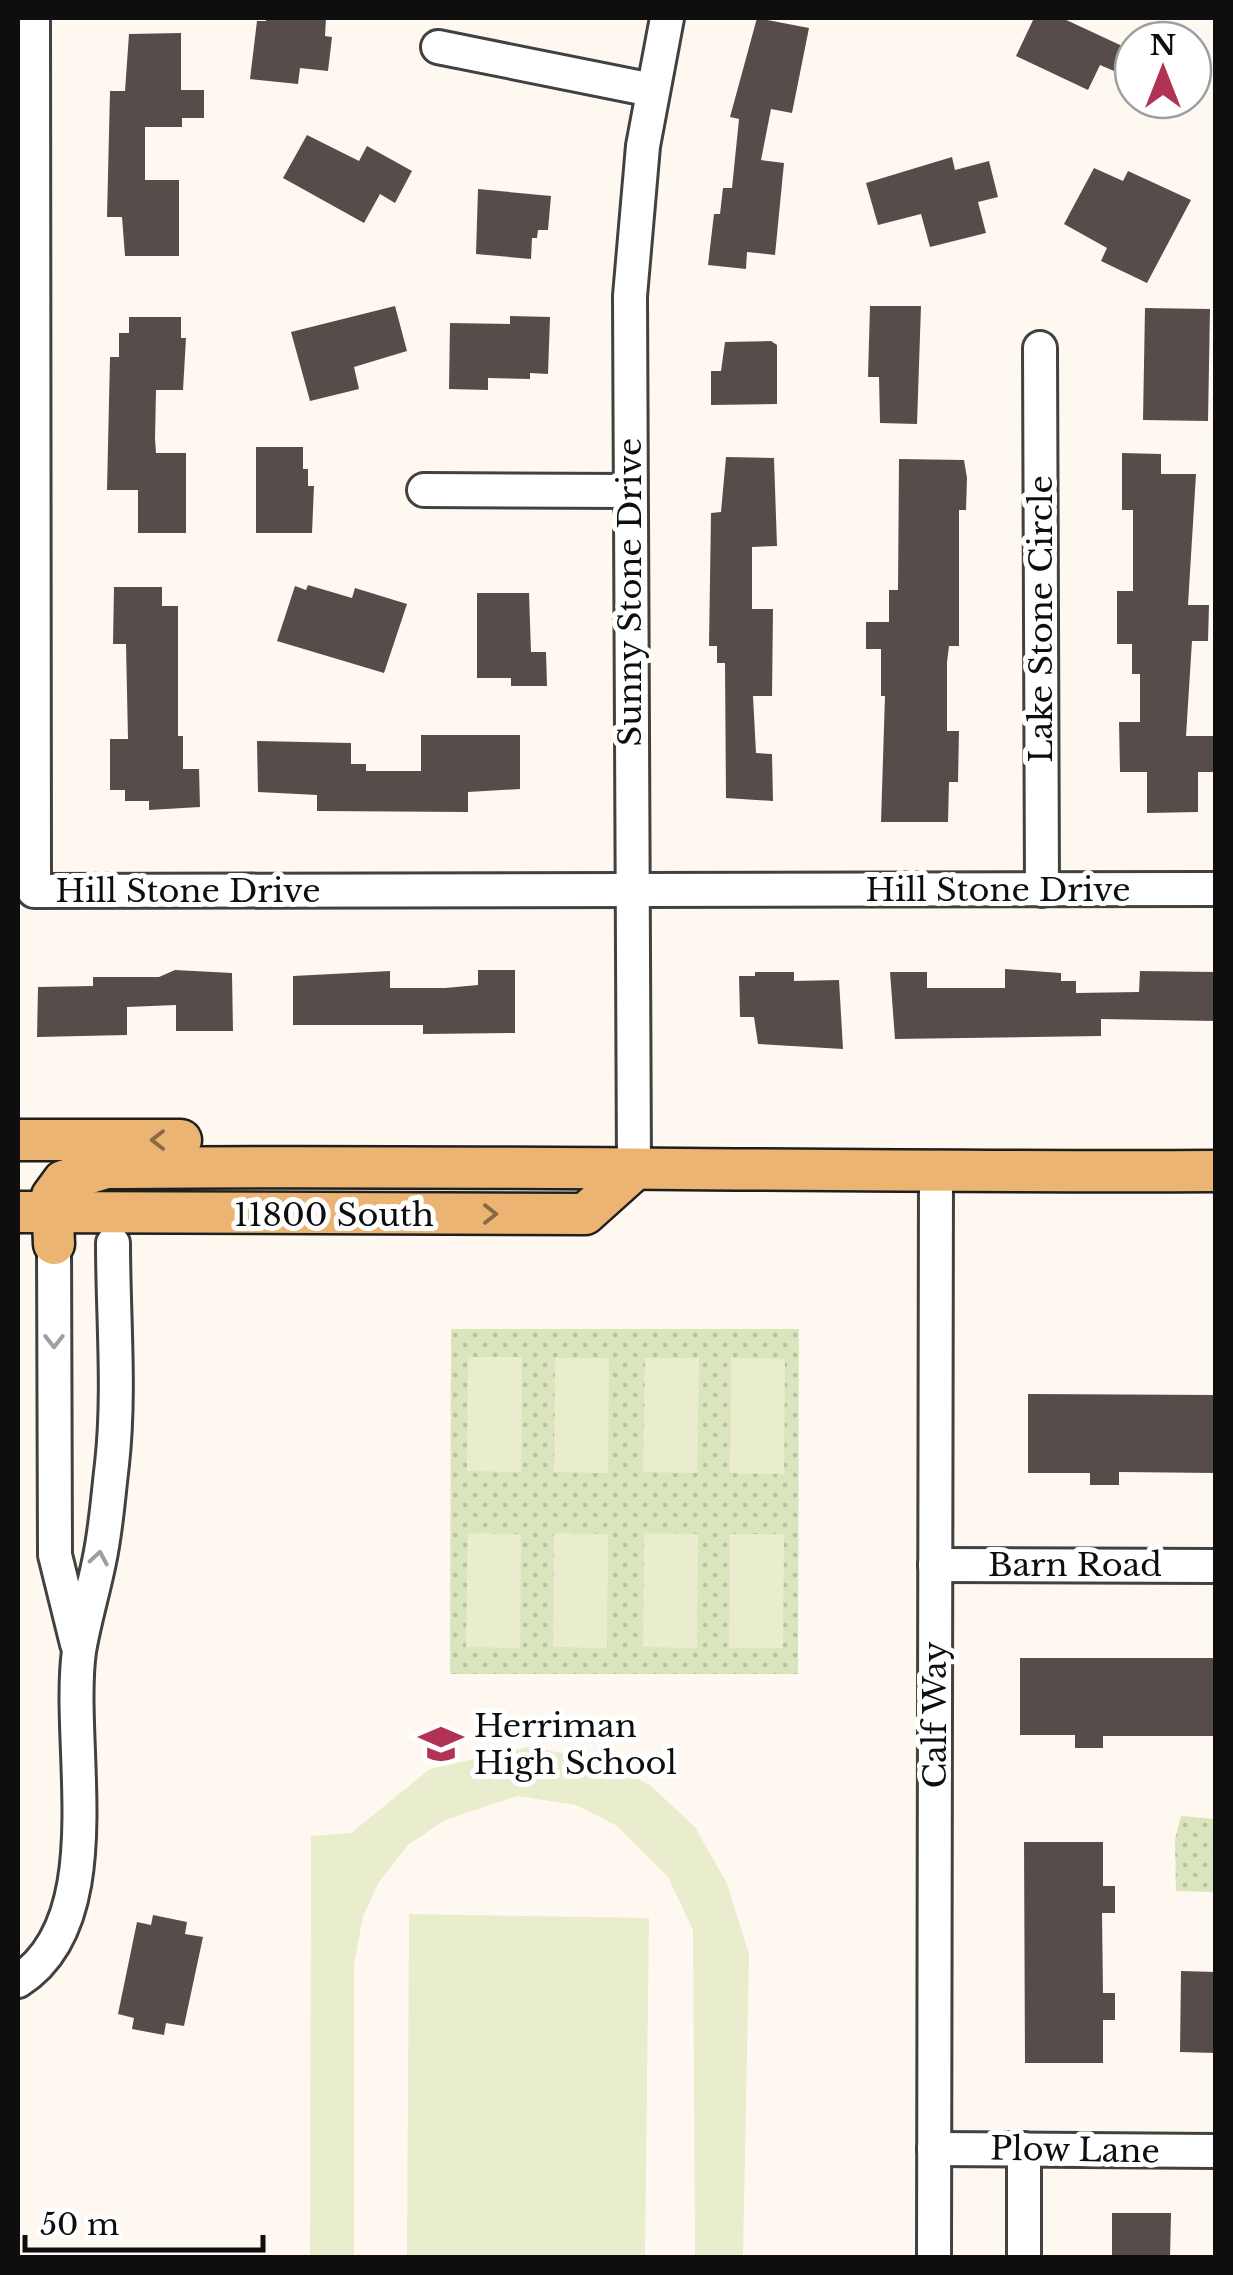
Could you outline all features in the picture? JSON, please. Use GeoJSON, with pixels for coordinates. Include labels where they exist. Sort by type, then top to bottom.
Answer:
{"type":"FeatureCollection","features":[{"type":"Feature","properties":{"kind":"main road"},"geometry":{"type":"LineString","coordinates":[[18,1140],[563,1140],[634,1170]]}},
{"type":"Feature","properties":{"kind":"main road"},"geometry":{"type":"LineString","coordinates":[[41,1223],[52,1196],[63,1182],[106,1168],[507,1165],[634,1170],[1216,1171]]}},
{"type":"Feature","properties":{"kind":"main road","name":"11800 South"},"geometry":{"type":"LineString","coordinates":[[41,1223],[148,1215],[585,1214],[634,1170]]}},
{"type":"Feature","properties":{"kind":"main road"},"geometry":{"type":"LineString","coordinates":[[113,1244],[126,1225],[148,1215]]}},
{"type":"Feature","properties":{"kind":"street","name":"Hill Stone Drive"},"geometry":{"type":"LineString","coordinates":[[32,18],[34,891],[1216,890]]}},
{"type":"Feature","properties":{"kind":"street","name":"Sunny Stone Drive"},"geometry":{"type":"LineString","coordinates":[[634,1170],[629,890],[632,243],[652,90],[667,18]]}},
{"type":"Feature","properties":{"kind":"street"},"geometry":{"type":"LineString","coordinates":[[438,47],[652,90]]}},
{"type":"Feature","properties":{"kind":"street","name":"Lake Stone Circle"},"geometry":{"type":"LineString","coordinates":[[1040,348],[1042,890]]}},
{"type":"Feature","properties":{"kind":"street"},"geometry":{"type":"LineString","coordinates":[[424,490],[630,491]]}},
{"type":"Feature","properties":{"kind":"street","name":"Calf Way"},"geometry":{"type":"LineString","coordinates":[[934,2258],[936,1172]]}},
{"type":"Feature","properties":{"kind":"street"},"geometry":{"type":"LineString","coordinates":[[41,1223],[55,1555],[79,1653]]}},
{"type":"Feature","properties":{"kind":"street"},"geometry":{"type":"LineString","coordinates":[[18,1981],[41,1966],[57,1944],[67,1914],[77,1826],[79,1653],[100,1559],[112,1459],[113,1244]]}},
{"type":"Feature","properties":{"kind":"street","name":"Barn Road"},"geometry":{"type":"LineString","coordinates":[[936,1565],[1216,1566]]}},
{"type":"Feature","properties":{"kind":"street","name":"Plow Lane"},"geometry":{"type":"LineString","coordinates":[[934,2149],[1216,2151]]}},
{"type":"Feature","properties":{"kind":"street"},"geometry":{"type":"LineString","coordinates":[[1024,2149],[1024,2258]]}},
{"type":"Feature","properties":{"kind":"green space"},"geometry":{"type":"Polygon","coordinates":[[[451,1329],[799,1329],[798,1674],[450,1674],[451,1329]]]}},
{"type":"Feature","properties":{"kind":"green space"},"geometry":{"type":"Polygon","coordinates":[[[468,1357],[522,1357],[521,1472],[467,1471],[468,1357]]]}},
{"type":"Feature","properties":{"kind":"green space"},"geometry":{"type":"Polygon","coordinates":[[[555,1358],[609,1358],[608,1473],[554,1472],[555,1358]]]}},
{"type":"Feature","properties":{"kind":"green space"},"geometry":{"type":"Polygon","coordinates":[[[645,1358],[699,1358],[697,1473],[643,1472],[645,1358]]]}},
{"type":"Feature","properties":{"kind":"green space"},"geometry":{"type":"Polygon","coordinates":[[[731,1358],[785,1359],[784,1474],[730,1473],[731,1358]]]}},
{"type":"Feature","properties":{"kind":"green space"},"geometry":{"type":"Polygon","coordinates":[[[468,1533],[521,1534],[520,1648],[466,1647],[468,1533]]]}},
{"type":"Feature","properties":{"kind":"green space"},"geometry":{"type":"Polygon","coordinates":[[[554,1533],[608,1534],[607,1648],[553,1647],[554,1533]]]}},
{"type":"Feature","properties":{"kind":"green space"},"geometry":{"type":"Polygon","coordinates":[[[644,1533],[698,1534],[697,1648],[643,1647],[644,1533]]]}},
{"type":"Feature","properties":{"kind":"green space"},"geometry":{"type":"Polygon","coordinates":[[[730,1534],[784,1534],[783,1648],[729,1648],[730,1534]]]}},
{"type":"Feature","properties":{"kind":"green space"},"geometry":{"type":"Polygon","coordinates":[[[528,1747],[604,1760],[651,1786],[695,1827],[727,1884],[749,1954],[743,2257],[695,2257],[693,1930],[668,1877],[617,1826],[576,1805],[517,1796],[445,1820],[408,1845],[379,1882],[363,1916],[354,1965],[354,2257],[310,2257],[311,1836],[351,1833],[430,1769],[528,1747]]]}},
{"type":"Feature","properties":{"kind":"green space"},"geometry":{"type":"Polygon","coordinates":[[[1181,1816],[1215,1819],[1215,1892],[1176,1891],[1175,1840],[1181,1816]]]}},
{"type":"Feature","properties":{"kind":"green space"},"geometry":{"type":"Polygon","coordinates":[[[409,1914],[649,1918],[645,2257],[407,2257],[409,1914]]]}},
{"type":"Feature","properties":{"kind":"building"},"geometry":{"type":"Polygon","coordinates":[[[326,18],[325,36],[332,37],[328,71],[300,68],[298,84],[250,79],[257,21],[326,18]]]}},
{"type":"Feature","properties":{"kind":"building"},"geometry":{"type":"Polygon","coordinates":[[[757,18],[809,28],[792,113],[771,109],[761,160],[784,163],[775,255],[747,252],[746,269],[708,265],[714,214],[720,214],[723,188],[732,188],[739,119],[730,117],[757,18]]]}},
{"type":"Feature","properties":{"kind":"building"},"geometry":{"type":"Polygon","coordinates":[[[1034,18],[1062,18],[1113,42],[1113,71],[1100,65],[1088,90],[1016,56],[1034,18]]]}},
{"type":"Feature","properties":{"kind":"building"},"geometry":{"type":"Polygon","coordinates":[[[181,33],[181,90],[204,90],[204,118],[182,118],[182,127],[145,127],[145,180],[179,180],[179,256],[125,256],[122,217],[107,217],[110,91],[125,91],[129,34],[181,33]]]}},
{"type":"Feature","properties":{"kind":"building"},"geometry":{"type":"Polygon","coordinates":[[[307,135],[359,161],[367,146],[412,171],[395,203],[380,194],[364,223],[283,178],[307,135]]]}},
{"type":"Feature","properties":{"kind":"building"},"geometry":{"type":"Polygon","coordinates":[[[952,157],[955,170],[989,161],[998,197],[978,202],[986,233],[930,247],[921,214],[878,225],[866,183],[952,157]]]}},
{"type":"Feature","properties":{"kind":"building"},"geometry":{"type":"Polygon","coordinates":[[[1094,168],[1123,181],[1128,171],[1191,200],[1147,283],[1101,261],[1107,248],[1064,224],[1094,168]]]}},
{"type":"Feature","properties":{"kind":"building"},"geometry":{"type":"Polygon","coordinates":[[[478,189],[551,196],[548,230],[538,230],[537,238],[532,238],[531,259],[476,254],[478,189]]]}},
{"type":"Feature","properties":{"kind":"building"},"geometry":{"type":"Polygon","coordinates":[[[395,306],[407,351],[354,367],[359,389],[310,401],[291,332],[395,306]]]}},
{"type":"Feature","properties":{"kind":"building"},"geometry":{"type":"Polygon","coordinates":[[[870,306],[921,306],[917,424],[880,423],[879,377],[868,377],[870,306]]]}},
{"type":"Feature","properties":{"kind":"building"},"geometry":{"type":"Polygon","coordinates":[[[1145,308],[1210,309],[1208,421],[1143,420],[1145,308]]]}},
{"type":"Feature","properties":{"kind":"building"},"geometry":{"type":"Polygon","coordinates":[[[510,316],[550,317],[548,374],[530,373],[530,379],[488,378],[488,390],[449,389],[450,323],[510,324],[510,316]]]}},
{"type":"Feature","properties":{"kind":"building"},"geometry":{"type":"Polygon","coordinates":[[[129,317],[181,317],[181,338],[186,338],[183,390],[156,390],[155,439],[156,453],[186,453],[186,533],[138,533],[138,490],[107,490],[110,357],[119,357],[119,333],[129,333],[129,317]]]}},
{"type":"Feature","properties":{"kind":"building"},"geometry":{"type":"Polygon","coordinates":[[[771,341],[777,345],[777,404],[711,405],[711,371],[721,371],[725,342],[771,341]]]}},
{"type":"Feature","properties":{"kind":"building"},"geometry":{"type":"Polygon","coordinates":[[[256,447],[303,447],[303,469],[308,469],[308,486],[314,486],[312,533],[256,533],[256,447]]]}},
{"type":"Feature","properties":{"kind":"building"},"geometry":{"type":"Polygon","coordinates":[[[1122,453],[1161,454],[1161,474],[1196,474],[1188,605],[1209,605],[1208,641],[1192,641],[1186,736],[1216,736],[1216,772],[1198,772],[1198,812],[1147,813],[1147,772],[1120,772],[1119,722],[1140,722],[1140,674],[1132,674],[1132,644],[1117,644],[1117,591],[1133,591],[1133,510],[1122,510],[1122,453]]]}},
{"type":"Feature","properties":{"kind":"building"},"geometry":{"type":"Polygon","coordinates":[[[726,457],[774,458],[777,546],[752,547],[752,609],[773,609],[772,696],[753,696],[756,753],[772,754],[773,801],[726,798],[725,663],[717,663],[717,646],[709,646],[711,513],[721,512],[726,457]]]}},
{"type":"Feature","properties":{"kind":"building"},"geometry":{"type":"Polygon","coordinates":[[[899,459],[964,460],[967,478],[966,510],[959,510],[959,646],[949,646],[947,662],[947,731],[959,731],[958,782],[949,782],[948,822],[881,822],[885,696],[881,696],[881,649],[866,649],[866,622],[889,622],[889,590],[898,590],[899,459]]]}},
{"type":"Feature","properties":{"kind":"building"},"geometry":{"type":"Polygon","coordinates":[[[308,585],[352,598],[355,588],[407,604],[384,673],[277,641],[295,586],[306,590],[308,585]]]}},
{"type":"Feature","properties":{"kind":"building"},"geometry":{"type":"Polygon","coordinates":[[[114,587],[162,587],[162,606],[178,606],[178,736],[183,736],[183,769],[199,769],[200,807],[149,810],[149,801],[125,801],[125,790],[110,790],[110,739],[128,739],[126,644],[113,644],[114,587]]]}},
{"type":"Feature","properties":{"kind":"building"},"geometry":{"type":"Polygon","coordinates":[[[477,593],[529,593],[531,652],[546,652],[547,686],[511,686],[511,678],[477,678],[477,593]]]}},
{"type":"Feature","properties":{"kind":"building"},"geometry":{"type":"Polygon","coordinates":[[[421,735],[520,735],[520,789],[468,792],[468,812],[317,811],[317,795],[258,792],[257,741],[351,743],[351,764],[366,764],[366,771],[421,771],[421,735]]]}},
{"type":"Feature","properties":{"kind":"building"},"geometry":{"type":"Polygon","coordinates":[[[1005,969],[1061,973],[1061,981],[1076,981],[1076,993],[1139,992],[1140,971],[1216,972],[1216,1021],[1101,1019],[1101,1036],[895,1039],[890,972],[927,972],[927,988],[1005,988],[1005,969]]]}},
{"type":"Feature","properties":{"kind":"building"},"geometry":{"type":"Polygon","coordinates":[[[175,970],[232,973],[233,1031],[176,1031],[176,1005],[127,1007],[127,1035],[37,1037],[38,987],[93,986],[93,977],[159,977],[175,970]]]}},
{"type":"Feature","properties":{"kind":"building"},"geometry":{"type":"Polygon","coordinates":[[[478,970],[515,970],[515,1033],[423,1034],[423,1025],[293,1025],[293,976],[390,971],[390,988],[445,988],[478,985],[478,970]]]}},
{"type":"Feature","properties":{"kind":"building"},"geometry":{"type":"Polygon","coordinates":[[[755,972],[794,972],[794,981],[839,980],[843,1049],[758,1044],[754,1017],[740,1017],[739,976],[755,976],[755,972]]]}},
{"type":"Feature","properties":{"kind":"building"},"geometry":{"type":"Polygon","coordinates":[[[1028,1394],[1216,1395],[1216,1473],[1119,1472],[1119,1485],[1090,1485],[1090,1473],[1028,1473],[1028,1394]]]}},
{"type":"Feature","properties":{"kind":"building"},"geometry":{"type":"Polygon","coordinates":[[[1020,1658],[1216,1658],[1216,1736],[1103,1736],[1103,1748],[1075,1748],[1075,1735],[1020,1735],[1020,1658]]]}},
{"type":"Feature","properties":{"kind":"building"},"geometry":{"type":"Polygon","coordinates":[[[1024,1842],[1103,1842],[1103,1886],[1115,1886],[1115,1913],[1102,1913],[1103,1993],[1115,1993],[1115,2020],[1103,2020],[1103,2063],[1025,2063],[1024,1842]]]}},
{"type":"Feature","properties":{"kind":"building"},"geometry":{"type":"Polygon","coordinates":[[[153,1915],[187,1922],[185,1934],[203,1937],[184,2026],[166,2023],[164,2035],[132,2029],[134,2018],[118,2014],[137,1922],[151,1925],[153,1915]]]}},
{"type":"Feature","properties":{"kind":"building"},"geometry":{"type":"Polygon","coordinates":[[[1181,1971],[1216,1972],[1216,2053],[1180,2052],[1181,1971]]]}},
{"type":"Feature","properties":{"kind":"building"},"geometry":{"type":"Polygon","coordinates":[[[1112,2213],[1171,2213],[1170,2258],[1112,2258],[1112,2213]]]}},
{"type":"Feature","properties":{"kind":"place","name":"Herriman High School"},"geometry":{"type":"Point","coordinates":[441,1744]}}]}
